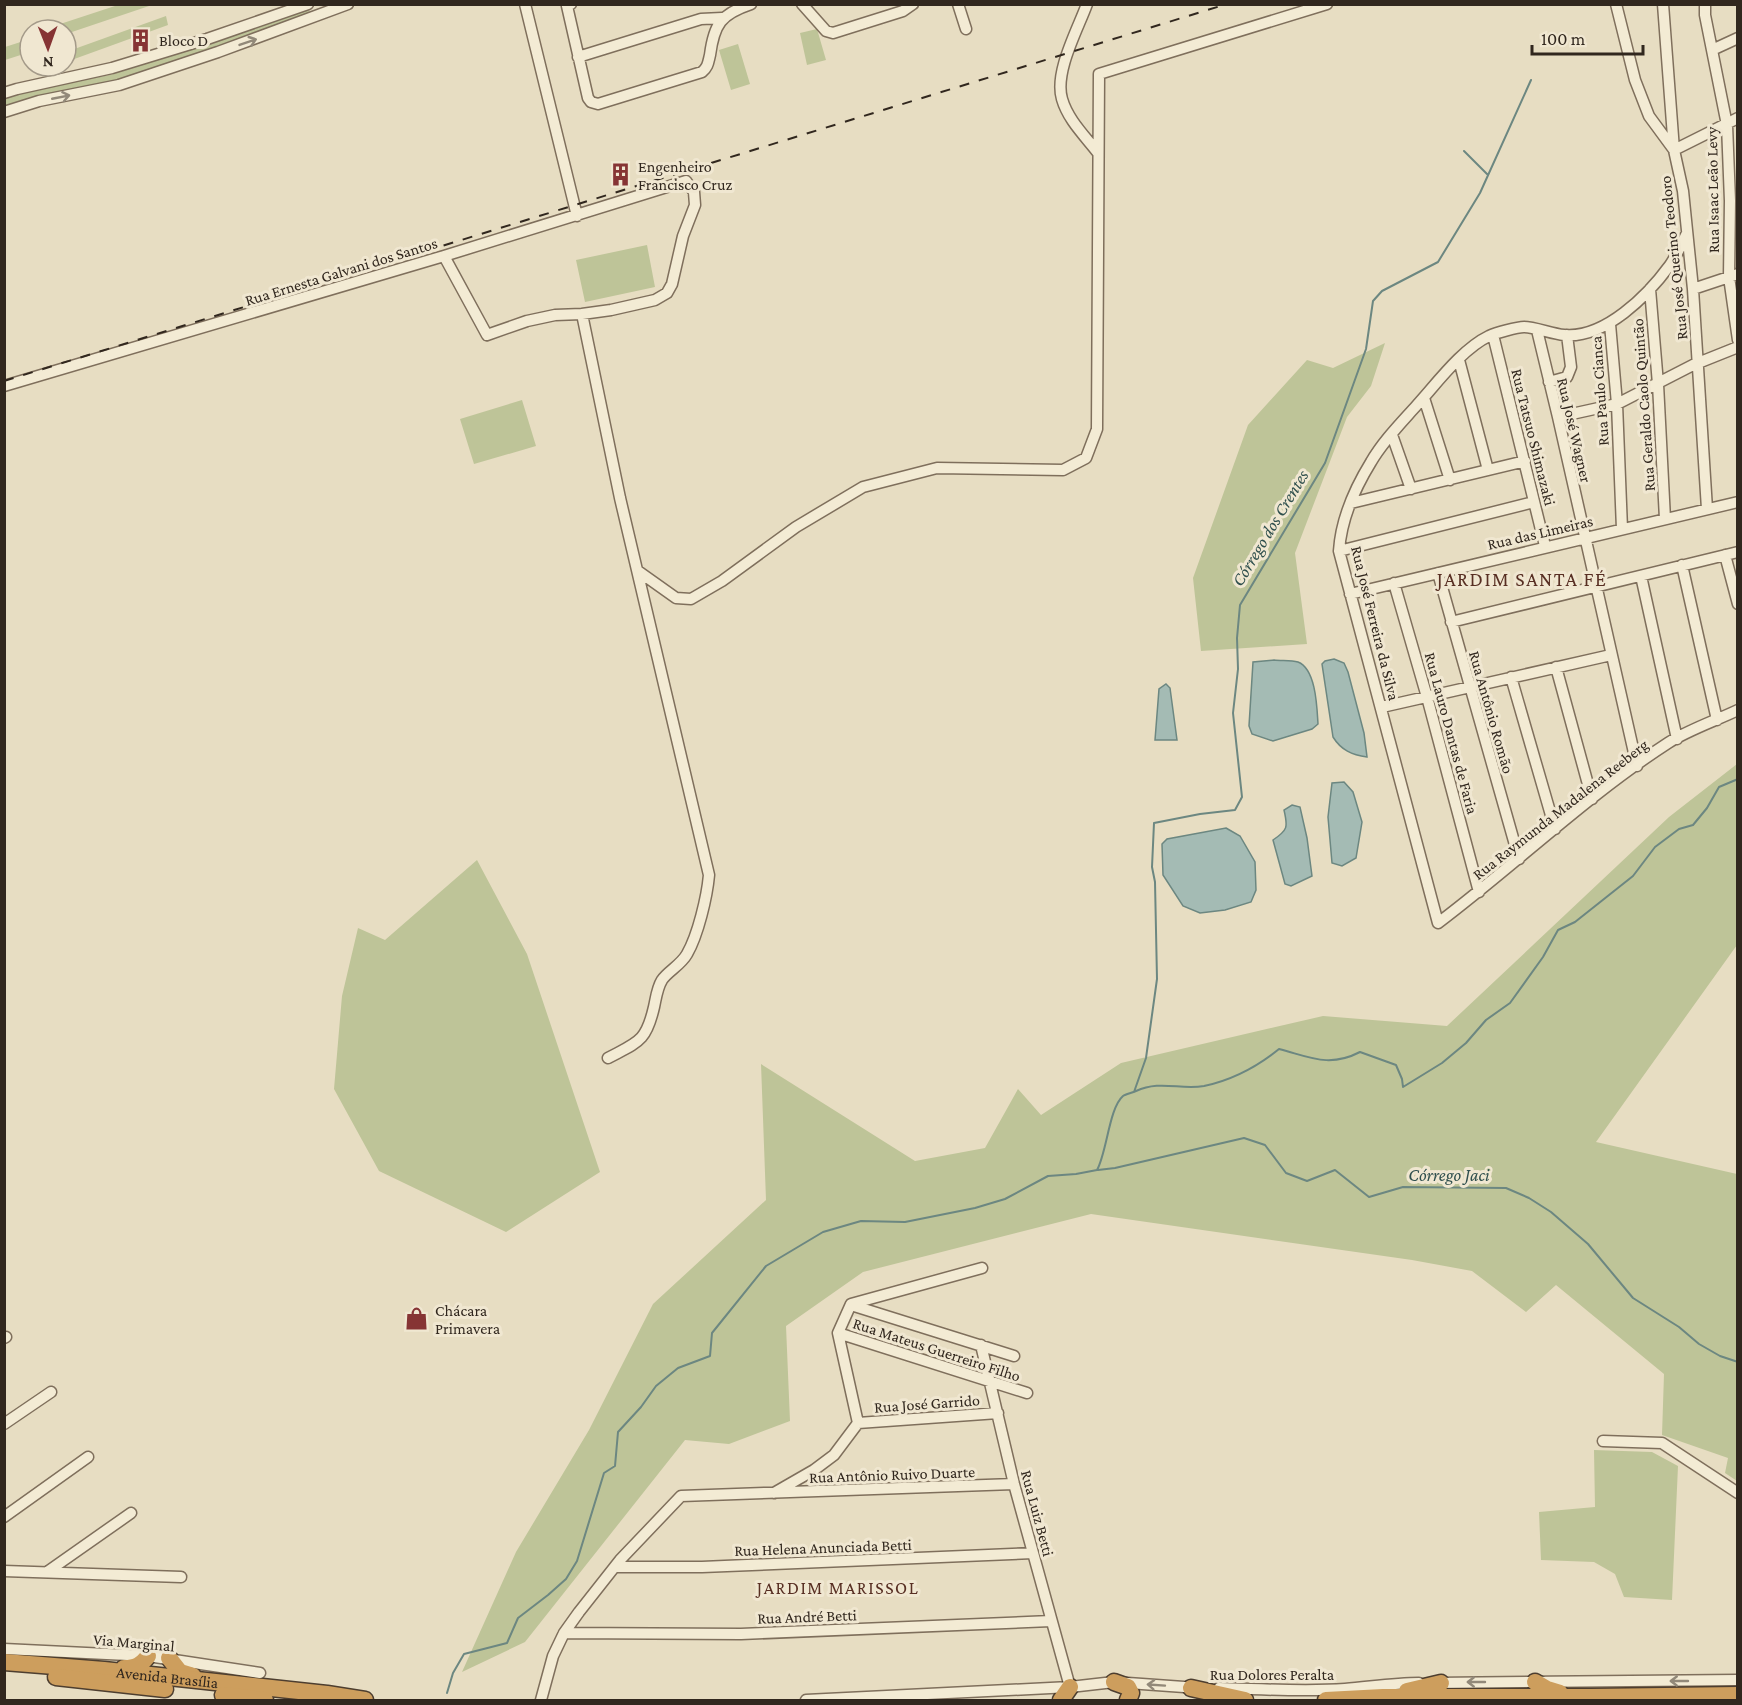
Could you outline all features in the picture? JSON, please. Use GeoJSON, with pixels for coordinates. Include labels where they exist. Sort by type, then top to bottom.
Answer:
{"type":"FeatureCollection","features":[{"type":"Feature","properties":{"kind":"highway"},"geometry":{"type":"LineString","coordinates":[[104,1670],[134,1668],[141,1665],[148,1656]]}},
{"type":"Feature","properties":{"kind":"highway"},"geometry":{"type":"LineString","coordinates":[[169,1658],[180,1672],[223,1684]]}},
{"type":"Feature","properties":{"kind":"highway","name":"Avenida Brasília"},"geometry":{"type":"LineString","coordinates":[[4,1662],[104,1670],[327,1694],[365,1701]]}},
{"type":"Feature","properties":{"kind":"highway","name":"Avenida Brasília"},"geometry":{"type":"LineString","coordinates":[[4,1674],[56,1677],[265,1701]]}},
{"type":"Feature","properties":{"kind":"highway"},"geometry":{"type":"LineString","coordinates":[[1114,1682],[1128,1687],[1131,1693],[1128,1701]]}},
{"type":"Feature","properties":{"kind":"highway"},"geometry":{"type":"LineString","coordinates":[[1535,1682],[1557,1693],[1591,1697]]}},
{"type":"Feature","properties":{"kind":"highway"},"geometry":{"type":"LineString","coordinates":[[1383,1697],[1441,1683]]}},
{"type":"Feature","properties":{"kind":"highway"},"geometry":{"type":"LineString","coordinates":[[1191,1688],[1245,1701]]}},
{"type":"Feature","properties":{"kind":"highway"},"geometry":{"type":"LineString","coordinates":[[1326,1701],[1383,1697],[1737,1695]]}},
{"type":"Feature","properties":{"kind":"street"},"geometry":{"type":"LineString","coordinates":[[4,93],[112,68],[207,39],[292,7],[308,4]]}},
{"type":"Feature","properties":{"kind":"street"},"geometry":{"type":"LineString","coordinates":[[4,112],[39,101],[119,85],[239,45],[348,4]]}},
{"type":"Feature","properties":{"kind":"street"},"geometry":{"type":"LineString","coordinates":[[525,4],[577,216]]}},
{"type":"Feature","properties":{"kind":"street"},"geometry":{"type":"LineString","coordinates":[[802,4],[826,31],[833,33],[903,11],[913,4]]}},
{"type":"Feature","properties":{"kind":"street"},"geometry":{"type":"LineString","coordinates":[[958,4],[966,29]]}},
{"type":"Feature","properties":{"kind":"street"},"geometry":{"type":"LineString","coordinates":[[1087,4],[1060,76],[1061,98],[1073,122],[1098,153]]}},
{"type":"Feature","properties":{"kind":"street"},"geometry":{"type":"LineString","coordinates":[[638,571],[676,598],[691,599],[722,581],[796,527],[863,487],[937,468],[1064,470],[1086,458],[1097,429],[1099,74],[1327,4]]}},
{"type":"Feature","properties":{"kind":"street"},"geometry":{"type":"LineString","coordinates":[[1616,4],[1635,80],[1649,116],[1674,150],[1737,118]]}},
{"type":"Feature","properties":{"kind":"street","name":"Rua José Querino Teodoro"},"geometry":{"type":"LineString","coordinates":[[1663,4],[1674,150],[1683,190],[1694,290],[1707,509]]}},
{"type":"Feature","properties":{"kind":"street","name":"Rua Isaac Leão Levy"},"geometry":{"type":"LineString","coordinates":[[1705,4],[1727,125],[1734,199],[1733,275],[1737,340]]}},
{"type":"Feature","properties":{"kind":"street"},"geometry":{"type":"LineString","coordinates":[[568,5],[588,98],[597,104],[702,72],[708,64],[715,29],[722,18],[749,5]]}},
{"type":"Feature","properties":{"kind":"street"},"geometry":{"type":"LineString","coordinates":[[578,57],[701,19],[722,18]]}},
{"type":"Feature","properties":{"kind":"street"},"geometry":{"type":"LineString","coordinates":[[1712,50],[1737,38]]}},
{"type":"Feature","properties":{"kind":"street","name":"Rua Ernesta Galvani dos Santos"},"geometry":{"type":"LineString","coordinates":[[4,386],[444,256],[686,181],[694,192],[695,206],[683,236],[672,284],[667,293],[655,300],[582,314]]}},
{"type":"Feature","properties":{"kind":"street","name":"Rua José Ferreira da Silva"},"geometry":{"type":"LineString","coordinates":[[1438,923],[1339,551],[1340,531],[1371,461],[1424,398],[1475,344],[1493,335],[1524,327],[1567,336],[1583,334],[1610,324],[1650,289],[1671,264],[1687,233]]}},
{"type":"Feature","properties":{"kind":"street"},"geometry":{"type":"LineString","coordinates":[[444,256],[487,335],[527,321],[555,315],[582,314],[620,498],[710,875],[707,899],[687,954],[674,970],[662,979],[650,1024],[640,1041],[608,1058]]}},
{"type":"Feature","properties":{"kind":"street"},"geometry":{"type":"LineString","coordinates":[[1694,290],[1733,275]]}},
{"type":"Feature","properties":{"kind":"street","name":"Rua Geraldo Caolo Quintão"},"geometry":{"type":"LineString","coordinates":[[1650,289],[1658,384],[1665,519]]}},
{"type":"Feature","properties":{"kind":"street","name":"Rua Paulo Cianca"},"geometry":{"type":"LineString","coordinates":[[1610,324],[1617,404],[1622,529]]}},
{"type":"Feature","properties":{"kind":"street","name":"Rua José Wagner"},"geometry":{"type":"LineString","coordinates":[[1537,330],[1636,766]]}},
{"type":"Feature","properties":{"kind":"street","name":"Rua Tatsuo Shimazaki"},"geometry":{"type":"LineString","coordinates":[[1493,335],[1545,546]]}},
{"type":"Feature","properties":{"kind":"street"},"geometry":{"type":"LineString","coordinates":[[1549,382],[1567,377],[1571,368],[1567,336]]}},
{"type":"Feature","properties":{"kind":"street"},"geometry":{"type":"LineString","coordinates":[[1558,417],[1617,404],[1699,363],[1737,347]]}},
{"type":"Feature","properties":{"kind":"street"},"geometry":{"type":"LineString","coordinates":[[1459,360],[1488,470]]}},
{"type":"Feature","properties":{"kind":"street"},"geometry":{"type":"LineString","coordinates":[[1424,398],[1450,480]]}},
{"type":"Feature","properties":{"kind":"street"},"geometry":{"type":"LineString","coordinates":[[1392,435],[1411,489]]}},
{"type":"Feature","properties":{"kind":"street"},"geometry":{"type":"LineString","coordinates":[[1351,503],[1525,461]]}},
{"type":"Feature","properties":{"kind":"street"},"geometry":{"type":"LineString","coordinates":[[1339,551],[1534,502]]}},
{"type":"Feature","properties":{"kind":"street","name":"Rua das Limeiras"},"geometry":{"type":"LineString","coordinates":[[1350,594],[1737,502]]}},
{"type":"Feature","properties":{"kind":"street"},"geometry":{"type":"LineString","coordinates":[[1451,622],[1737,552]]}},
{"type":"Feature","properties":{"kind":"street"},"geometry":{"type":"LineString","coordinates":[[1725,555],[1737,604]]}},
{"type":"Feature","properties":{"kind":"street"},"geometry":{"type":"LineString","coordinates":[[1682,565],[1717,720]]}},
{"type":"Feature","properties":{"kind":"street","name":"Rua Antônio Romão"},"geometry":{"type":"LineString","coordinates":[[1438,573],[1519,859]]}},
{"type":"Feature","properties":{"kind":"street"},"geometry":{"type":"LineString","coordinates":[[1641,576],[1677,738]]}},
{"type":"Feature","properties":{"kind":"street","name":"Rua Lauro Dantas de Faria"},"geometry":{"type":"LineString","coordinates":[[1394,583],[1479,892]]}},
{"type":"Feature","properties":{"kind":"street"},"geometry":{"type":"LineString","coordinates":[[1382,707],[1611,655]]}},
{"type":"Feature","properties":{"kind":"street"},"geometry":{"type":"LineString","coordinates":[[1556,667],[1592,799]]}},
{"type":"Feature","properties":{"kind":"street"},"geometry":{"type":"LineString","coordinates":[[1511,677],[1555,829]]}},
{"type":"Feature","properties":{"kind":"street","name":"Rua Raymunda Madalena Reeberg"},"geometry":{"type":"LineString","coordinates":[[1438,923],[1636,766],[1677,738],[1737,710]]}},
{"type":"Feature","properties":{"kind":"street"},"geometry":{"type":"LineString","coordinates":[[771,1494],[814,1470],[834,1455],[858,1423],[838,1333],[851,1304],[982,1268]]}},
{"type":"Feature","properties":{"kind":"street","name":"Rua Mateus Guerreiro Filho"},"geometry":{"type":"LineString","coordinates":[[851,1304],[1014,1356]]}},
{"type":"Feature","properties":{"kind":"street","name":"Rua Mateus Guerreiro Filho"},"geometry":{"type":"LineString","coordinates":[[838,1333],[1027,1393]]}},
{"type":"Feature","properties":{"kind":"street","name":"Rua Luiz Betti"},"geometry":{"type":"LineString","coordinates":[[981,1345],[1014,1484],[1052,1621],[1065,1694]]}},
{"type":"Feature","properties":{"kind":"street"},"geometry":{"type":"LineString","coordinates":[[4,1424],[51,1392]]}},
{"type":"Feature","properties":{"kind":"street","name":"Rua José Garrido"},"geometry":{"type":"LineString","coordinates":[[858,1423],[998,1413]]}},
{"type":"Feature","properties":{"kind":"street"},"geometry":{"type":"LineString","coordinates":[[1603,1441],[1662,1443],[1737,1493]]}},
{"type":"Feature","properties":{"kind":"street"},"geometry":{"type":"LineString","coordinates":[[4,1517],[88,1457]]}},
{"type":"Feature","properties":{"kind":"street"},"geometry":{"type":"LineString","coordinates":[[814,1470],[815,1492]]}},
{"type":"Feature","properties":{"kind":"street","name":"Rua Antônio Ruivo Duarte"},"geometry":{"type":"LineString","coordinates":[[541,1701],[553,1656],[564,1633],[615,1567],[681,1496],[1014,1484]]}},
{"type":"Feature","properties":{"kind":"street"},"geometry":{"type":"LineString","coordinates":[[47,1572],[131,1513]]}},
{"type":"Feature","properties":{"kind":"street","name":"Rua Helena Anunciada Betti"},"geometry":{"type":"LineString","coordinates":[[615,1567],[702,1567],[1033,1553]]}},
{"type":"Feature","properties":{"kind":"street"},"geometry":{"type":"LineString","coordinates":[[4,1571],[181,1577]]}},
{"type":"Feature","properties":{"kind":"street","name":"Rua André Betti"},"geometry":{"type":"LineString","coordinates":[[564,1633],[741,1634],[1052,1621]]}},
{"type":"Feature","properties":{"kind":"street","name":"Via Marginal"},"geometry":{"type":"LineString","coordinates":[[4,1649],[148,1656],[260,1672]]}},
{"type":"Feature","properties":{"kind":"street","name":"Rua Dolores Peralta"},"geometry":{"type":"LineString","coordinates":[[806,1701],[1065,1694],[1114,1682],[1191,1688],[1308,1690],[1347,1689],[1397,1683],[1737,1680]]}},
{"type":"Feature","properties":{"kind":"green space"},"geometry":{"type":"Polygon","coordinates":[[[118,5],[152,5],[78,30],[78,18],[118,5]]]}},
{"type":"Feature","properties":{"kind":"green space"},"geometry":{"type":"Polygon","coordinates":[[[306,9],[311,13],[119,83],[5,108],[4,99],[46,87],[110,75],[306,9]]]}},
{"type":"Feature","properties":{"kind":"green space"},"geometry":{"type":"Polygon","coordinates":[[[166,16],[168,25],[78,58],[78,48],[166,16]]]}},
{"type":"Feature","properties":{"kind":"green space"},"geometry":{"type":"Polygon","coordinates":[[[817,29],[826,60],[807,65],[800,33],[817,29]]]}},
{"type":"Feature","properties":{"kind":"green space"},"geometry":{"type":"Polygon","coordinates":[[[18,43],[18,56],[5,60],[5,47],[18,43]]]}},
{"type":"Feature","properties":{"kind":"green space"},"geometry":{"type":"Polygon","coordinates":[[[738,44],[750,84],[731,90],[719,50],[738,44]]]}},
{"type":"Feature","properties":{"kind":"green space"},"geometry":{"type":"Polygon","coordinates":[[[647,245],[655,287],[585,302],[576,260],[647,245]]]}},
{"type":"Feature","properties":{"kind":"green space"},"geometry":{"type":"Polygon","coordinates":[[[1385,343],[1371,386],[1347,417],[1295,553],[1307,644],[1201,651],[1193,578],[1248,425],[1307,360],[1333,368],[1385,343]]]}},
{"type":"Feature","properties":{"kind":"green space"},"geometry":{"type":"Polygon","coordinates":[[[522,400],[536,446],[474,464],[460,419],[522,400]]]}},
{"type":"Feature","properties":{"kind":"green space"},"geometry":{"type":"Polygon","coordinates":[[[1737,764],[1737,945],[1596,1142],[1737,1174],[1737,1481],[1725,1473],[1728,1458],[1662,1435],[1664,1374],[1556,1285],[1526,1312],[1472,1271],[1412,1260],[1091,1214],[863,1272],[786,1326],[790,1421],[729,1444],[685,1440],[525,1642],[462,1672],[516,1552],[589,1430],[653,1304],[766,1200],[761,1064],[915,1161],[985,1148],[1018,1089],[1041,1115],[1121,1063],[1323,1016],[1447,1026],[1669,817],[1737,764]]]}},
{"type":"Feature","properties":{"kind":"green space"},"geometry":{"type":"Polygon","coordinates":[[[477,860],[527,954],[600,1172],[506,1232],[379,1171],[334,1089],[342,996],[358,928],[385,940],[477,860]]]}},
{"type":"Feature","properties":{"kind":"green space"},"geometry":{"type":"Polygon","coordinates":[[[1594,1450],[1652,1452],[1678,1466],[1672,1600],[1624,1597],[1615,1574],[1594,1562],[1541,1560],[1539,1512],[1595,1507],[1594,1450]]]}},
{"type":"Feature","properties":{"kind":"water"},"geometry":{"type":"Polygon","coordinates":[[[1334,659],[1344,663],[1348,672],[1364,733],[1367,757],[1347,751],[1333,737],[1322,664],[1334,659]]]}},
{"type":"Feature","properties":{"kind":"water"},"geometry":{"type":"Polygon","coordinates":[[[1274,660],[1298,662],[1309,672],[1314,689],[1318,724],[1312,729],[1273,741],[1252,734],[1249,726],[1253,662],[1274,660]]]}},
{"type":"Feature","properties":{"kind":"water"},"geometry":{"type":"Polygon","coordinates":[[[1166,684],[1170,688],[1177,740],[1155,740],[1159,689],[1166,684]]]}},
{"type":"Feature","properties":{"kind":"water"},"geometry":{"type":"Polygon","coordinates":[[[1344,782],[1353,792],[1362,822],[1356,858],[1342,866],[1332,863],[1328,817],[1332,783],[1344,782]]]}},
{"type":"Feature","properties":{"kind":"water"},"geometry":{"type":"Polygon","coordinates":[[[1292,805],[1300,807],[1312,876],[1291,886],[1285,884],[1273,840],[1286,828],[1284,810],[1292,805]]]}},
{"type":"Feature","properties":{"kind":"water"},"geometry":{"type":"Polygon","coordinates":[[[1226,828],[1240,836],[1255,862],[1256,890],[1251,902],[1225,910],[1200,913],[1183,906],[1163,875],[1162,844],[1167,839],[1226,828]]]}},
{"type":"Feature","properties":{"kind":"waterway","name":"Córrego dos Crentes"},"geometry":{"type":"LineString","coordinates":[[1134,1092],[1146,1058],[1157,979],[1155,882],[1152,867],[1154,823],[1235,810],[1242,797],[1233,713],[1238,669],[1237,638],[1240,605],[1325,463],[1366,349],[1373,301],[1382,291],[1438,262],[1480,193],[1531,80]]}},
{"type":"Feature","properties":{"kind":"waterway"},"geometry":{"type":"LineString","coordinates":[[1464,151],[1487,174]]}},
{"type":"Feature","properties":{"kind":"waterway"},"geometry":{"type":"LineString","coordinates":[[447,1693],[453,1673],[464,1654],[507,1643],[518,1618],[566,1579],[577,1561],[604,1473],[615,1466],[618,1432],[641,1407],[656,1386],[678,1368],[710,1356],[712,1333],[766,1266],[823,1232],[861,1221],[905,1222],[975,1208],[1005,1199],[1048,1176],[1097,1170],[1114,1110],[1123,1096],[1153,1086],[1195,1087],[1225,1080],[1244,1072],[1279,1049],[1320,1060],[1339,1059],[1360,1052],[1396,1065],[1403,1087],[1442,1063],[1466,1043],[1486,1020],[1510,1003],[1543,957],[1558,930],[1575,922],[1633,876],[1655,847],[1679,829],[1693,825],[1707,808],[1719,787],[1738,779]]}},
{"type":"Feature","properties":{"kind":"waterway","name":"Córrego Jaci"},"geometry":{"type":"LineString","coordinates":[[1098,1170],[1244,1138],[1265,1145],[1286,1173],[1307,1181],[1335,1170],[1369,1197],[1403,1187],[1506,1188],[1529,1198],[1551,1212],[1588,1244],[1633,1298],[1679,1327],[1699,1344],[1720,1356],[1738,1362]]}},
{"type":"Feature","properties":{"kind":"railway"},"geometry":{"type":"LineString","coordinates":[[4,381],[1227,4]]}},
{"type":"Feature","properties":{"kind":"place","name":"Bloco D"},"geometry":{"type":"Point","coordinates":[141,40]}},
{"type":"Feature","properties":{"kind":"place","name":"Engenheiro Francisco Cruz"},"geometry":{"type":"Point","coordinates":[620,175]}},
{"type":"Feature","properties":{"kind":"place","name":"Chácara Primavera"},"geometry":{"type":"Point","coordinates":[417,1319]}},
{"type":"Feature","properties":{"kind":"district","name":"JARDIM SANTA FÉ"},"geometry":{"type":"Point","coordinates":[1522,579]}},
{"type":"Feature","properties":{"kind":"district","name":"JARDIM MARISSOL"},"geometry":{"type":"Point","coordinates":[838,1588]}}]}
